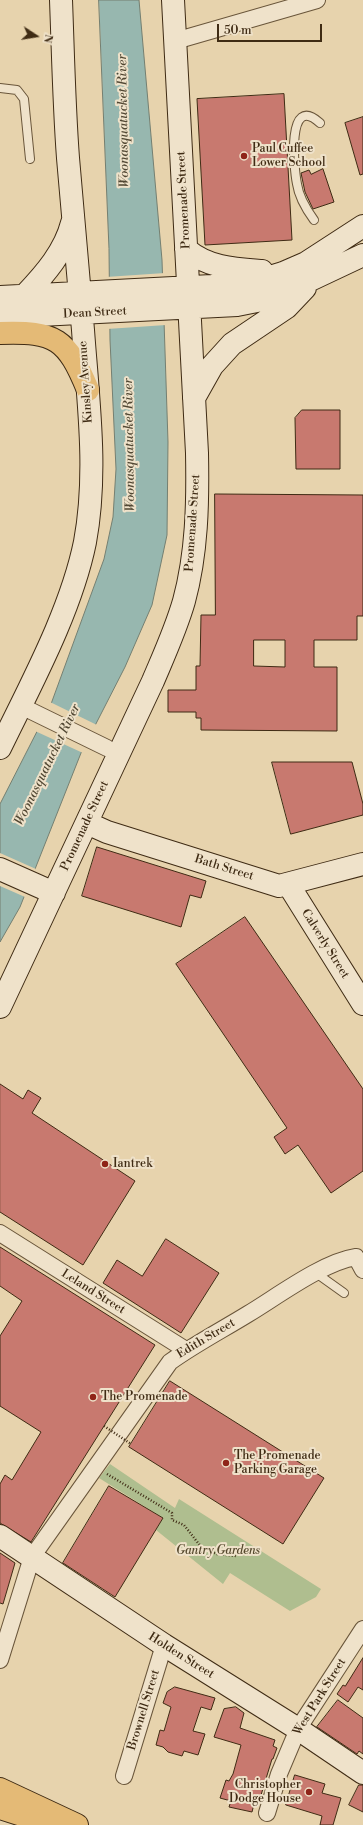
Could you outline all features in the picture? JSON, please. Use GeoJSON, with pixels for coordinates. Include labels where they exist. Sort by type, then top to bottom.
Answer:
{"type":"FeatureCollection","features":[{"type":"Feature","properties":{"kind":"highway"},"geometry":{"type":"LineString","coordinates":[[0,333],[37,333],[58,342],[74,359],[88,390]]}},
{"type":"Feature","properties":{"kind":"highway"},"geometry":{"type":"LineString","coordinates":[[0,1789],[77,1825]]}},
{"type":"Feature","properties":{"kind":"highway"},"geometry":{"type":"LineString","coordinates":[[0,1808],[56,1825]]}},
{"type":"Feature","properties":{"kind":"main road","name":"Kinsley Avenue"},"geometry":{"type":"LineString","coordinates":[[0,748],[60,620],[85,541],[90,495],[91,462],[88,390],[90,313],[89,292],[74,216],[68,156],[61,0]]}},
{"type":"Feature","properties":{"kind":"main road","name":"Promenade Street"},"geometry":{"type":"LineString","coordinates":[[0,1007],[44,889],[87,823],[172,638],[186,590],[191,564],[197,505],[197,453],[194,398],[182,298],[186,249],[173,0]]}},
{"type":"Feature","properties":{"kind":"main road"},"geometry":{"type":"LineString","coordinates":[[25,295],[60,253],[69,236],[74,216]]}},
{"type":"Feature","properties":{"kind":"main road"},"geometry":{"type":"LineString","coordinates":[[182,298],[283,273],[306,263],[332,247],[360,234]]}},
{"type":"Feature","properties":{"kind":"main road"},"geometry":{"type":"LineString","coordinates":[[186,249],[206,262],[228,268],[283,273]]}},
{"type":"Feature","properties":{"kind":"main road"},"geometry":{"type":"LineString","coordinates":[[182,298],[237,305],[272,298],[363,254]]}},
{"type":"Feature","properties":{"kind":"main road"},"geometry":{"type":"LineString","coordinates":[[194,398],[212,366],[232,344],[287,307],[314,278]]}},
{"type":"Feature","properties":{"kind":"main road","name":"Dean Street"},"geometry":{"type":"LineString","coordinates":[[0,297],[89,292],[182,298]]}},
{"type":"Feature","properties":{"kind":"main road","name":"Dean Street"},"geometry":{"type":"LineString","coordinates":[[0,317],[90,313],[182,298]]}},
{"type":"Feature","properties":{"kind":"main road","name":"Bath Street"},"geometry":{"type":"LineString","coordinates":[[87,823],[107,832],[279,886],[363,864]]}},
{"type":"Feature","properties":{"kind":"main road"},"geometry":{"type":"LineString","coordinates":[[0,869],[44,889]]}},
{"type":"Feature","properties":{"kind":"main road","name":"Calverly Street"},"geometry":{"type":"LineString","coordinates":[[288,884],[363,1004]]}},
{"type":"Feature","properties":{"kind":"main road","name":"Holden Street"},"geometry":{"type":"LineString","coordinates":[[0,1536],[164,1645],[298,1729],[363,1774]]}},
{"type":"Feature","properties":{"kind":"street"},"geometry":{"type":"LineString","coordinates":[[175,40],[317,0]]}},
{"type":"Feature","properties":{"kind":"street"},"geometry":{"type":"LineString","coordinates":[[31,710],[103,746]]}},
{"type":"Feature","properties":{"kind":"street","name":"Leland Street"},"geometry":{"type":"LineString","coordinates":[[0,1233],[186,1350]]}},
{"type":"Feature","properties":{"kind":"street","name":"Edith Street"},"geometry":{"type":"LineString","coordinates":[[0,1660],[32,1557],[162,1371],[170,1362],[186,1350],[342,1259],[356,1257],[363,1270]]}},
{"type":"Feature","properties":{"kind":"street","name":"West Park Street"},"geometry":{"type":"LineString","coordinates":[[267,1813],[279,1774],[298,1729],[363,1629]]}},
{"type":"Feature","properties":{"kind":"street","name":"Brownell Street"},"geometry":{"type":"LineString","coordinates":[[124,1776],[164,1645]]}},
{"type":"Feature","properties":{"kind":"lane"},"geometry":{"type":"LineString","coordinates":[[0,88],[17,90],[24,99],[30,159]]}},
{"type":"Feature","properties":{"kind":"lane"},"geometry":{"type":"LineString","coordinates":[[314,220],[301,198],[297,184],[294,133],[297,123],[302,117],[308,115],[314,117],[320,123]]}},
{"type":"Feature","properties":{"kind":"lane"},"geometry":{"type":"LineString","coordinates":[[316,1273],[344,1293]]}},
{"type":"Feature","properties":{"kind":"path"},"geometry":{"type":"LineString","coordinates":[[104,1426],[131,1444]]}},
{"type":"Feature","properties":{"kind":"path"},"geometry":{"type":"LineString","coordinates":[[95,1467],[172,1513],[172,1520],[184,1525],[202,1548],[217,1554],[236,1556],[242,1544]]}},
{"type":"Feature","properties":{"kind":"green space","name":"Gantry Gardens"},"geometry":{"type":"Polygon","coordinates":[[[110,1464],[175,1508],[179,1499],[321,1589],[316,1597],[290,1611],[230,1573],[223,1584],[156,1530],[163,1518],[99,1478],[110,1464]]]}},
{"type":"Feature","properties":{"kind":"water","name":"Woonasquatucket River"},"geometry":{"type":"Polygon","coordinates":[[[99,0],[139,0],[162,260],[168,442],[167,535],[152,605],[125,667],[81,753],[20,907],[0,942],[0,804],[51,704],[104,559],[113,517],[116,469],[110,340],[109,249],[99,0]]]}},
{"type":"Feature","properties":{"kind":"pier"},"geometry":{"type":"Polygon","coordinates":[[[165,273],[166,325],[107,329],[106,277],[165,273]]]}},
{"type":"Feature","properties":{"kind":"pier"},"geometry":{"type":"Polygon","coordinates":[[[50,702],[97,725],[83,753],[35,731],[50,702]]]}},
{"type":"Feature","properties":{"kind":"pier"},"geometry":{"type":"Polygon","coordinates":[[[0,853],[36,869],[25,897],[0,886],[0,853]]]}},
{"type":"Feature","properties":{"kind":"building"},"geometry":{"type":"Polygon","coordinates":[[[284,94],[292,240],[205,245],[197,99],[284,94]]]}},
{"type":"Feature","properties":{"kind":"building"},"geometry":{"type":"Polygon","coordinates":[[[363,117],[363,174],[360,175],[345,123],[363,117]]]}},
{"type":"Feature","properties":{"kind":"building"},"geometry":{"type":"Polygon","coordinates":[[[323,169],[334,202],[313,209],[305,192],[301,173],[309,170],[311,174],[323,169]]]}},
{"type":"Feature","properties":{"kind":"building"},"geometry":{"type":"Polygon","coordinates":[[[302,410],[340,410],[340,469],[296,469],[295,418],[302,410]]]}},
{"type":"Feature","properties":{"kind":"building"},"geometry":{"type":"Polygon","coordinates":[[[215,494],[363,495],[363,616],[357,616],[357,640],[314,640],[314,667],[337,667],[337,731],[201,730],[201,718],[196,718],[196,712],[168,712],[168,690],[196,690],[196,666],[200,666],[201,615],[215,615],[215,494]],[[254,640],[254,666],[285,667],[285,640],[254,640]]]}},
{"type":"Feature","properties":{"kind":"building"},"geometry":{"type":"Polygon","coordinates":[[[272,762],[352,762],[363,804],[363,815],[291,834],[272,762]]]}},
{"type":"Feature","properties":{"kind":"building"},"geometry":{"type":"Polygon","coordinates":[[[97,847],[206,881],[201,898],[190,895],[181,927],[82,896],[97,847]]]}},
{"type":"Feature","properties":{"kind":"building"},"geometry":{"type":"Polygon","coordinates":[[[245,917],[363,1089],[363,1171],[331,1193],[298,1145],[285,1154],[274,1137],[287,1128],[176,964],[245,917]]]}},
{"type":"Feature","properties":{"kind":"building"},"geometry":{"type":"Polygon","coordinates":[[[0,1084],[23,1099],[28,1090],[41,1098],[32,1113],[135,1181],[83,1265],[0,1212],[0,1084]]]}},
{"type":"Feature","properties":{"kind":"building"},"geometry":{"type":"Polygon","coordinates":[[[166,1239],[219,1273],[181,1333],[103,1283],[117,1260],[142,1276],[166,1239]]]}},
{"type":"Feature","properties":{"kind":"building","name":"The Promenade"},"geometry":{"type":"Polygon","coordinates":[[[0,1247],[155,1345],[31,1542],[0,1523],[0,1484],[5,1475],[12,1480],[41,1432],[0,1406],[0,1336],[22,1301],[0,1286],[0,1247]]]}},
{"type":"Feature","properties":{"kind":"building","name":"The Promenade Parking Garage"},"geometry":{"type":"Polygon","coordinates":[[[170,1381],[324,1478],[283,1544],[129,1447],[170,1381]]]}},
{"type":"Feature","properties":{"kind":"building"},"geometry":{"type":"Polygon","coordinates":[[[109,1486],[163,1518],[115,1597],[63,1563],[109,1486]]]}},
{"type":"Feature","properties":{"kind":"building"},"geometry":{"type":"Polygon","coordinates":[[[0,1553],[15,1563],[3,1604],[0,1603],[0,1553]]]}},
{"type":"Feature","properties":{"kind":"building"},"geometry":{"type":"Polygon","coordinates":[[[363,1658],[363,1690],[358,1687],[348,1702],[337,1694],[343,1685],[345,1686],[363,1658]]]}},
{"type":"Feature","properties":{"kind":"building"},"geometry":{"type":"Polygon","coordinates":[[[175,1687],[215,1698],[211,1710],[201,1707],[193,1731],[205,1734],[198,1755],[184,1751],[182,1756],[168,1752],[163,1747],[156,1745],[160,1730],[164,1731],[171,1707],[163,1703],[167,1692],[175,1687]]]}},
{"type":"Feature","properties":{"kind":"building"},"geometry":{"type":"Polygon","coordinates":[[[338,1700],[363,1718],[363,1754],[359,1751],[357,1754],[317,1727],[338,1700]]]}},
{"type":"Feature","properties":{"kind":"building"},"geometry":{"type":"Polygon","coordinates":[[[236,1707],[244,1713],[240,1728],[275,1740],[273,1746],[277,1748],[272,1759],[258,1805],[254,1804],[252,1812],[229,1807],[231,1801],[220,1798],[226,1780],[229,1781],[233,1774],[241,1745],[214,1737],[224,1709],[236,1707]]]}},
{"type":"Feature","properties":{"kind":"building"},"geometry":{"type":"Polygon","coordinates":[[[295,1775],[325,1784],[322,1793],[341,1798],[333,1825],[320,1825],[322,1816],[286,1805],[295,1775]]]}},
{"type":"Feature","properties":{"kind":"building"},"geometry":{"type":"Polygon","coordinates":[[[359,1785],[363,1785],[363,1812],[349,1805],[359,1785]]]}},
{"type":"Feature","properties":{"kind":"place","name":"Paul Cuffee Lower School"},"geometry":{"type":"Point","coordinates":[244,156]}},
{"type":"Feature","properties":{"kind":"place","name":"Iantrek"},"geometry":{"type":"Point","coordinates":[105,1164]}},
{"type":"Feature","properties":{"kind":"place","name":"The Promenade"},"geometry":{"type":"Point","coordinates":[93,1397]}},
{"type":"Feature","properties":{"kind":"place","name":"The Promenade Parking Garage"},"geometry":{"type":"Point","coordinates":[226,1463]}},
{"type":"Feature","properties":{"kind":"place","name":"Christopher Dodge House"},"geometry":{"type":"Point","coordinates":[309,1792]}}]}
